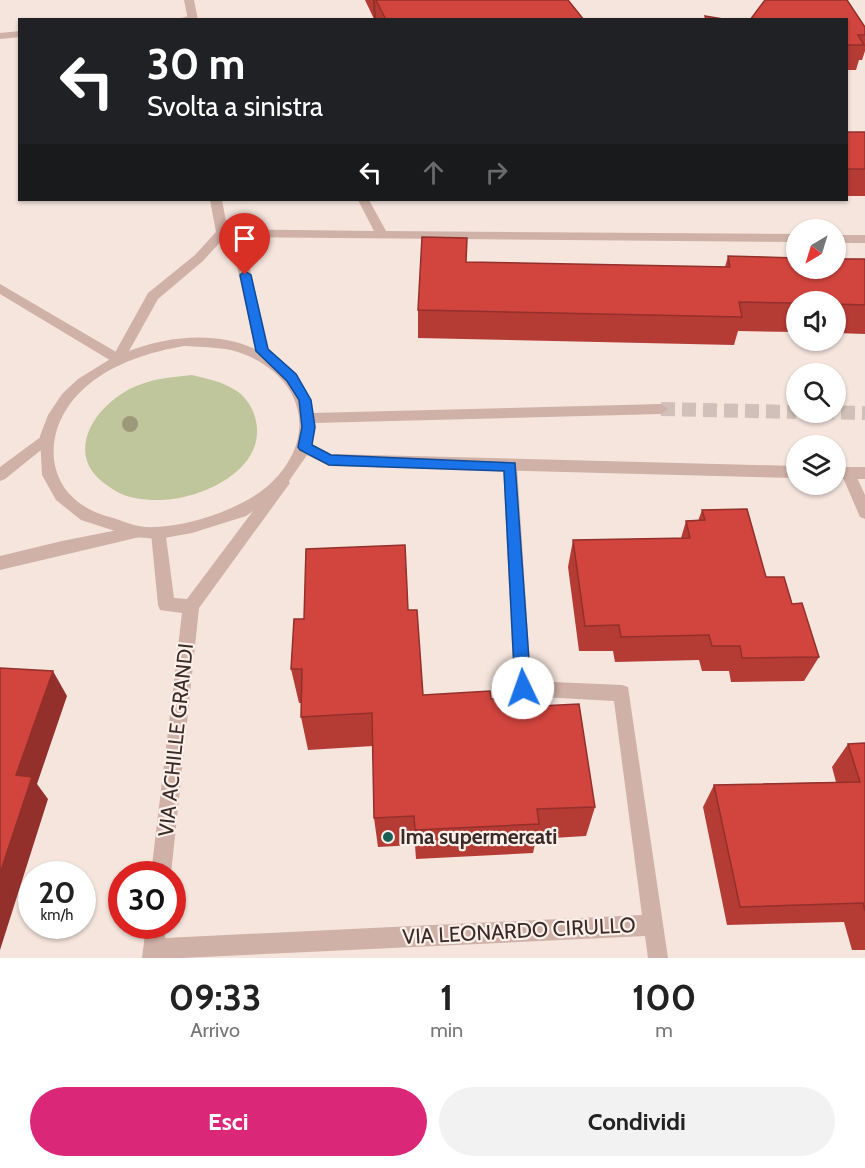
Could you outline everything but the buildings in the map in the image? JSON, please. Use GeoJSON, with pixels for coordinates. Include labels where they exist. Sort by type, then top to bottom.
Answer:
{"type":"FeatureCollection","features":[{"type":"Feature","properties":{"kind":"street"},"geometry":{"type":"LineString","coordinates":[[189,0],[193,18]]}},
{"type":"Feature","properties":{"kind":"street"},"geometry":{"type":"LineString","coordinates":[[0,36],[18,34]]}},
{"type":"Feature","properties":{"kind":"street"},"geometry":{"type":"LineString","coordinates":[[159,533],[166,605],[191,606],[282,483],[305,447],[308,418],[305,400],[292,377],[262,351],[241,256],[222,233],[216,201]]}},
{"type":"Feature","properties":{"kind":"street"},"geometry":{"type":"LineString","coordinates":[[365,201],[382,234]]}},
{"type":"Feature","properties":{"kind":"street"},"geometry":{"type":"LineString","coordinates":[[118,359],[153,296],[199,258],[222,233],[786,238]]}},
{"type":"Feature","properties":{"kind":"street"},"geometry":{"type":"LineString","coordinates":[[846,238],[865,239]]}},
{"type":"Feature","properties":{"kind":"street"},"geometry":{"type":"LineString","coordinates":[[0,288],[118,359]]}},
{"type":"Feature","properties":{"kind":"street"},"geometry":{"type":"LineString","coordinates":[[138,532],[85,516],[60,494],[48,471],[46,438],[57,411],[75,388],[118,359],[152,347],[184,341],[206,341],[246,348],[265,356],[292,377]]}},
{"type":"Feature","properties":{"kind":"street"},"geometry":{"type":"LineString","coordinates":[[308,418],[661,409]]}},
{"type":"Feature","properties":{"kind":"street"},"geometry":{"type":"LineString","coordinates":[[0,476],[46,438]]}},
{"type":"Feature","properties":{"kind":"street"},"geometry":{"type":"LineString","coordinates":[[305,447],[329,460],[786,472]]}},
{"type":"Feature","properties":{"kind":"street","name":"VIA LEONARDO CIRULLO"},"geometry":{"type":"LineString","coordinates":[[153,953],[653,925],[622,693],[523,688],[510,466]]}},
{"type":"Feature","properties":{"kind":"street"},"geometry":{"type":"LineString","coordinates":[[846,473],[865,473]]}},
{"type":"Feature","properties":{"kind":"street"},"geometry":{"type":"LineString","coordinates":[[846,480],[865,513]]}},
{"type":"Feature","properties":{"kind":"street"},"geometry":{"type":"LineString","coordinates":[[0,563],[62,547],[138,532],[159,533],[215,524],[259,502],[282,483]]}},
{"type":"Feature","properties":{"kind":"street","name":"VIA ACHILLE GRANDI"},"geometry":{"type":"LineString","coordinates":[[162,861],[191,606]]}},
{"type":"Feature","properties":{"kind":"street"},"geometry":{"type":"LineString","coordinates":[[653,925],[658,958]]}},
{"type":"Feature","properties":{"kind":"green space"},"geometry":{"type":"Polygon","coordinates":[[[192,375],[230,387],[247,400],[251,407],[257,433],[253,450],[243,465],[229,478],[212,487],[193,495],[174,499],[152,500],[129,497],[119,493],[94,474],[87,461],[85,449],[87,437],[99,414],[118,396],[139,385],[158,379],[192,375]]]}},
{"type":"Feature","properties":{"kind":"tunnel"},"geometry":{"type":"LineString","coordinates":[[661,409],[786,412]]}},
{"type":"Feature","properties":{"kind":"tunnel"},"geometry":{"type":"LineString","coordinates":[[846,413],[865,413]]}},
{"type":"Feature","properties":{"kind":"place","name":"Ima supermercati"},"geometry":{"type":"Point","coordinates":[388,837]}},
{"type":"Feature","properties":{"kind":"route"},"geometry":{"type":"LineString","coordinates":[[245,275],[262,351],[292,377],[305,400],[309,427],[305,447],[329,460],[510,466],[523,688]]}}]}
